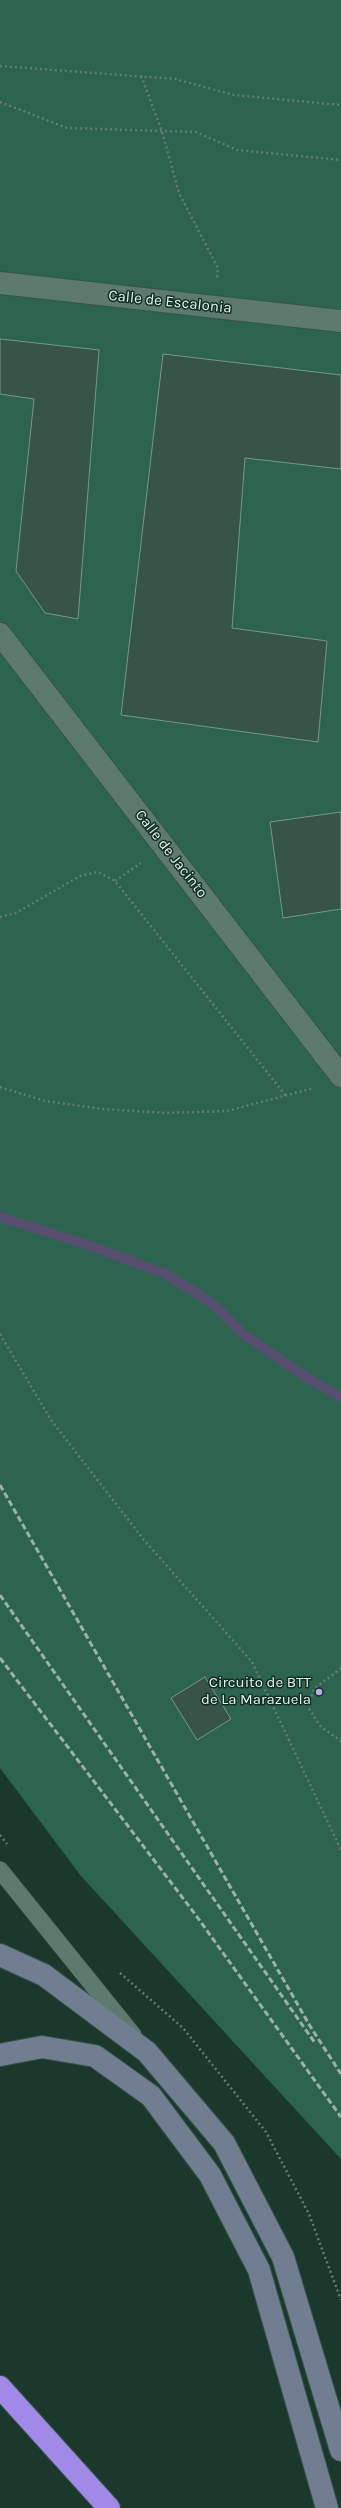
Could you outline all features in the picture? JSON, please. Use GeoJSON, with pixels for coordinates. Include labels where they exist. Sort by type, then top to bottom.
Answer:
{"type":"FeatureCollection","features":[{"type":"Feature","properties":{"kind":"highway"},"geometry":{"type":"LineString","coordinates":[[0,2387],[109,2508]]}},
{"type":"Feature","properties":{"kind":"street","name":"Calle de Escalonia"},"geometry":{"type":"LineString","coordinates":[[0,283],[341,321]]}},
{"type":"Feature","properties":{"kind":"street","name":"Calle de Jacinto"},"geometry":{"type":"LineString","coordinates":[[0,634],[341,1076]]}},
{"type":"Feature","properties":{"kind":"street"},"geometry":{"type":"LineString","coordinates":[[0,1956],[44,1975],[147,2052],[224,2143],[283,2257],[341,2450]]}},
{"type":"Feature","properties":{"kind":"street"},"geometry":{"type":"LineString","coordinates":[[0,2055],[42,2047],[95,2056],[151,2096],[210,2175],[260,2270],[327,2508]]}},
{"type":"Feature","properties":{"kind":"lane"},"geometry":{"type":"LineString","coordinates":[[0,1870],[17,1895],[147,2052]]}},
{"type":"Feature","properties":{"kind":"path"},"geometry":{"type":"LineString","coordinates":[[0,66],[175,79],[234,95],[341,105]]}},
{"type":"Feature","properties":{"kind":"path"},"geometry":{"type":"LineString","coordinates":[[141,76],[162,131],[179,193],[218,268],[213,307]]}},
{"type":"Feature","properties":{"kind":"path"},"geometry":{"type":"LineString","coordinates":[[0,102],[67,128],[196,132],[237,150],[341,160]]}},
{"type":"Feature","properties":{"kind":"path"},"geometry":{"type":"LineString","coordinates":[[0,918],[16,913],[80,876],[98,872],[115,881],[286,1096],[227,1111],[167,1113],[103,1109],[45,1101],[0,1088]]}},
{"type":"Feature","properties":{"kind":"path"},"geometry":{"type":"LineString","coordinates":[[0,1334],[51,1420],[144,1540],[252,1662],[341,1850]]}},
{"type":"Feature","properties":{"kind":"path"},"geometry":{"type":"LineString","coordinates":[[341,1668],[314,1689],[308,1707],[321,1727],[341,1741]]}},
{"type":"Feature","properties":{"kind":"green space"},"geometry":{"type":"Polygon","coordinates":[[[0,0],[341,0],[341,2159],[81,1876],[0,1768],[0,0]]]}},
{"type":"Feature","properties":{"kind":"building"},"geometry":{"type":"Polygon","coordinates":[[[0,339],[99,350],[78,619],[45,613],[16,571],[34,399],[0,394],[0,339]]]}},
{"type":"Feature","properties":{"kind":"building"},"geometry":{"type":"Polygon","coordinates":[[[163,354],[341,375],[341,469],[245,458],[232,628],[327,641],[318,742],[121,715],[163,354]]]}},
{"type":"Feature","properties":{"kind":"building"},"geometry":{"type":"Polygon","coordinates":[[[341,812],[341,909],[283,918],[270,822],[341,812]]]}},
{"type":"Feature","properties":{"kind":"building"},"geometry":{"type":"Polygon","coordinates":[[[205,1677],[231,1719],[197,1740],[171,1698],[205,1677]]]}},
{"type":"Feature","properties":{"kind":"waterway"},"geometry":{"type":"LineString","coordinates":[[0,1217],[91,1246],[166,1274],[212,1303],[243,1334],[309,1379],[341,1397]]}},
{"type":"Feature","properties":{"kind":"railway"},"geometry":{"type":"LineString","coordinates":[[0,1485],[310,2026],[341,2074]]}},
{"type":"Feature","properties":{"kind":"railway"},"geometry":{"type":"LineString","coordinates":[[0,1595],[315,2043]]}},
{"type":"Feature","properties":{"kind":"railway"},"geometry":{"type":"LineString","coordinates":[[0,1658],[195,1914],[341,2117]]}},
{"type":"Feature","properties":{"kind":"place","name":"Circuito de BTT de La Marazuela"},"geometry":{"type":"Point","coordinates":[319,1692]}}]}
